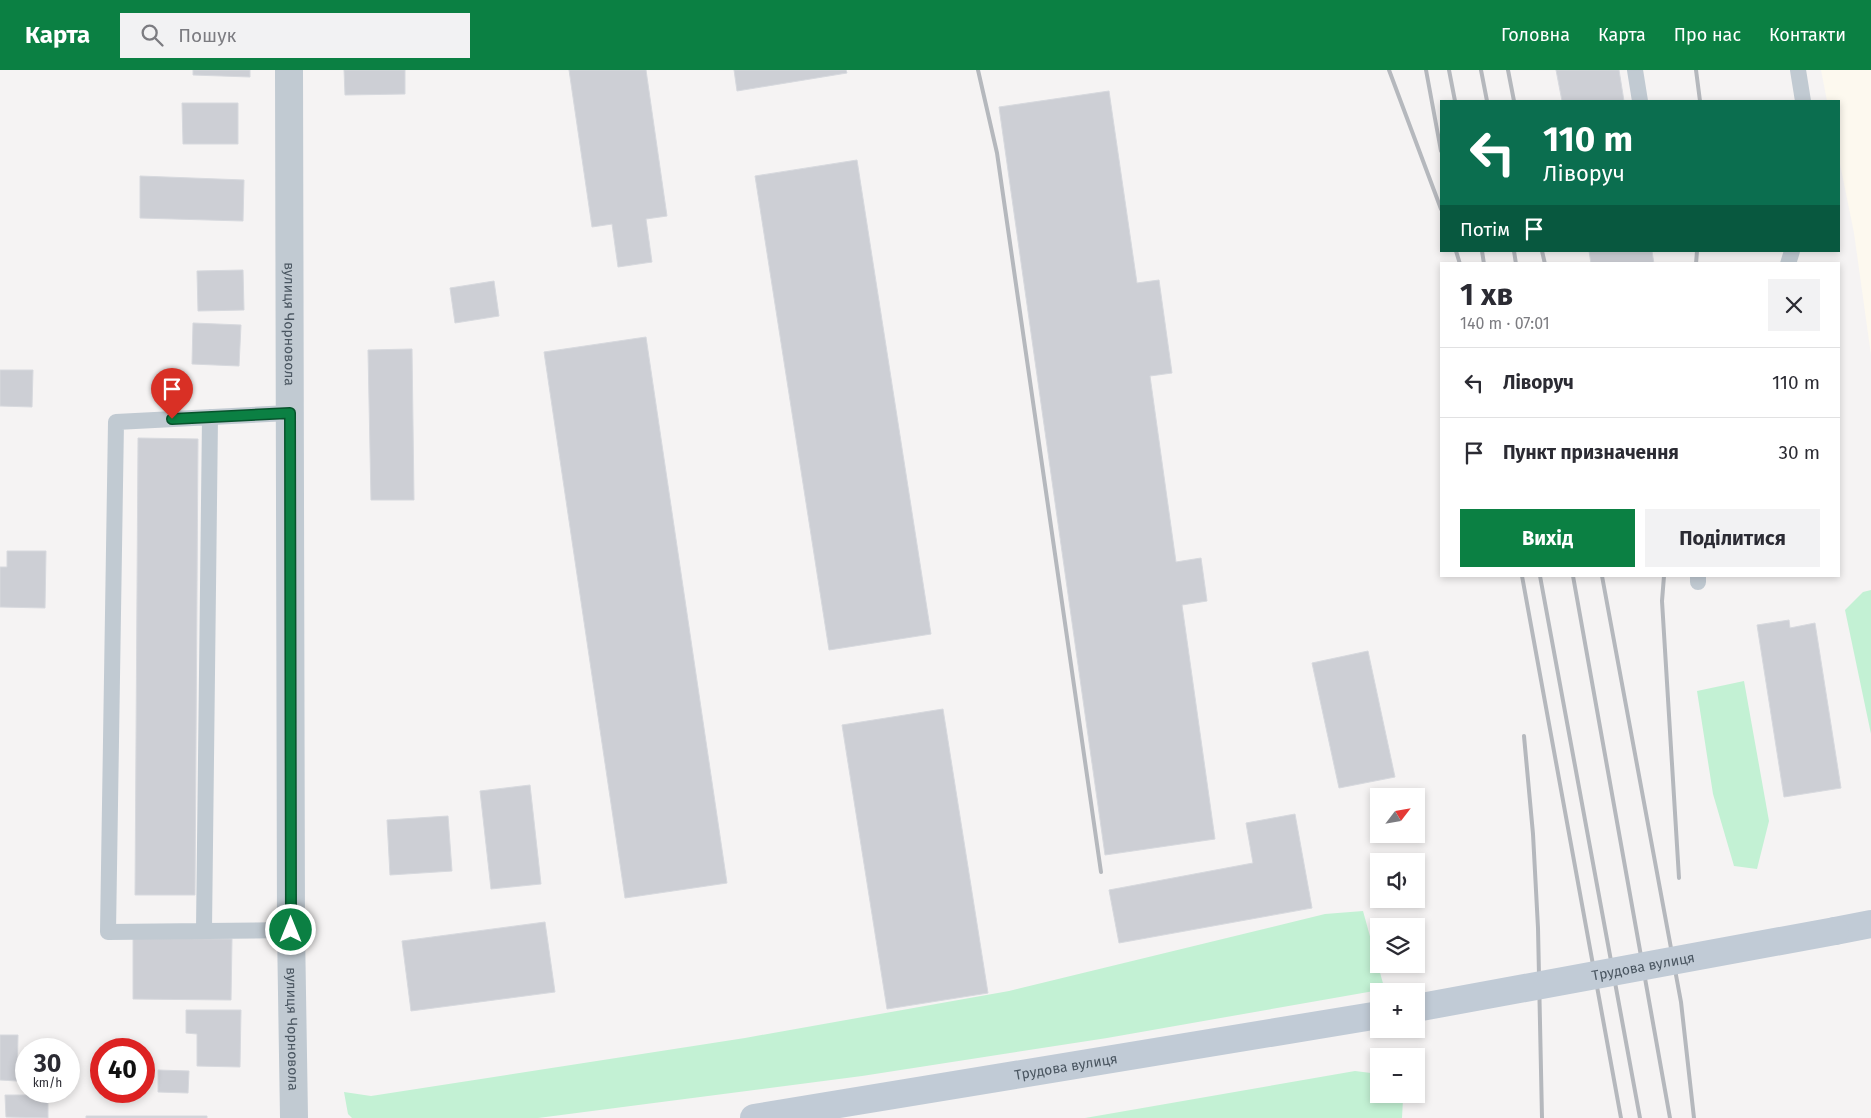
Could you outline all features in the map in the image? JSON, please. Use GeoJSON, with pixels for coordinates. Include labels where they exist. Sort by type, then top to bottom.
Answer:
{"type":"FeatureCollection","features":[{"type":"Feature","properties":{"kind":"main road","name":"Трудова вулиця"},"geometry":{"type":"LineString","coordinates":[[1425,1006],[1871,924]]}},
{"type":"Feature","properties":{"kind":"main road","name":"Трудова вулиця"},"geometry":{"type":"LineString","coordinates":[[754,1118],[1370,1016]]}},
{"type":"Feature","properties":{"kind":"street","name":"вулиця Чорновола"},"geometry":{"type":"LineString","coordinates":[[289,70],[291,930],[294,1118]]}},
{"type":"Feature","properties":{"kind":"lane"},"geometry":{"type":"LineString","coordinates":[[1635,70],[1640,100]]}},
{"type":"Feature","properties":{"kind":"lane"},"geometry":{"type":"LineString","coordinates":[[1798,70],[1803,100]]}},
{"type":"Feature","properties":{"kind":"lane"},"geometry":{"type":"LineString","coordinates":[[290,413],[116,422],[108,932],[291,930]]}},
{"type":"Feature","properties":{"kind":"lane"},"geometry":{"type":"LineString","coordinates":[[204,930],[210,417]]}},
{"type":"Feature","properties":{"kind":"shaded area"},"geometry":{"type":"Polygon","coordinates":[[[1821,70],[1871,70],[1871,355],[1854,233],[1840,164],[1840,100],[1827,100],[1821,70]]]}},
{"type":"Feature","properties":{"kind":"green space"},"geometry":{"type":"Polygon","coordinates":[[[1871,590],[1871,734],[1845,610],[1863,592],[1871,590]]]}},
{"type":"Feature","properties":{"kind":"green space"},"geometry":{"type":"Polygon","coordinates":[[[1744,681],[1769,821],[1757,869],[1734,866],[1713,794],[1697,691],[1744,681]]]}},
{"type":"Feature","properties":{"kind":"green space"},"geometry":{"type":"Polygon","coordinates":[[[1363,911],[1370,936],[1370,973],[1380,973],[1383,983],[1370,983],[1370,992],[1107,1038],[862,1076],[538,1118],[352,1118],[348,1114],[344,1092],[371,1096],[745,1038],[1009,991],[1325,914],[1363,911]]]}},
{"type":"Feature","properties":{"kind":"green space"},"geometry":{"type":"Polygon","coordinates":[[[1355,1071],[1370,1073],[1370,1103],[1403,1103],[1402,1118],[1085,1118],[1355,1071]]]}},
{"type":"Feature","properties":{"kind":"building"},"geometry":{"type":"Polygon","coordinates":[[[193,70],[250,70],[250,77],[193,75],[193,70]]]}},
{"type":"Feature","properties":{"kind":"building"},"geometry":{"type":"Polygon","coordinates":[[[344,70],[405,70],[405,94],[345,95],[344,70]]]}},
{"type":"Feature","properties":{"kind":"building"},"geometry":{"type":"Polygon","coordinates":[[[569,70],[646,70],[667,216],[646,219],[652,262],[618,267],[612,224],[592,227],[569,70]]]}},
{"type":"Feature","properties":{"kind":"building"},"geometry":{"type":"Polygon","coordinates":[[[734,70],[846,70],[847,73],[737,91],[734,70]]]}},
{"type":"Feature","properties":{"kind":"building"},"geometry":{"type":"Polygon","coordinates":[[[1556,70],[1619,70],[1624,100],[1562,100],[1556,70]]]}},
{"type":"Feature","properties":{"kind":"building"},"geometry":{"type":"Polygon","coordinates":[[[1109,91],[1137,283],[1159,280],[1172,373],[1150,376],[1176,562],[1201,558],[1207,601],[1182,605],[1215,839],[1105,855],[999,107],[1109,91]]]}},
{"type":"Feature","properties":{"kind":"building"},"geometry":{"type":"Polygon","coordinates":[[[182,103],[238,103],[238,144],[183,144],[182,103]]]}},
{"type":"Feature","properties":{"kind":"building"},"geometry":{"type":"Polygon","coordinates":[[[857,160],[931,634],[829,650],[755,176],[857,160]]]}},
{"type":"Feature","properties":{"kind":"building"},"geometry":{"type":"Polygon","coordinates":[[[140,176],[244,180],[243,221],[140,218],[140,176]]]}},
{"type":"Feature","properties":{"kind":"building"},"geometry":{"type":"Polygon","coordinates":[[[1589,252],[1652,252],[1654,262],[1591,262],[1589,252]]]}},
{"type":"Feature","properties":{"kind":"building"},"geometry":{"type":"Polygon","coordinates":[[[243,270],[244,310],[198,311],[197,271],[243,270]]]}},
{"type":"Feature","properties":{"kind":"building"},"geometry":{"type":"Polygon","coordinates":[[[494,281],[499,316],[455,323],[450,288],[494,281]]]}},
{"type":"Feature","properties":{"kind":"building"},"geometry":{"type":"Polygon","coordinates":[[[193,323],[241,325],[239,366],[192,364],[193,323]]]}},
{"type":"Feature","properties":{"kind":"building"},"geometry":{"type":"Polygon","coordinates":[[[646,337],[727,883],[625,898],[544,352],[646,337]]]}},
{"type":"Feature","properties":{"kind":"building"},"geometry":{"type":"Polygon","coordinates":[[[412,349],[414,500],[371,500],[368,350],[412,349]]]}},
{"type":"Feature","properties":{"kind":"building"},"geometry":{"type":"Polygon","coordinates":[[[0,370],[33,370],[32,407],[0,406],[0,370]]]}},
{"type":"Feature","properties":{"kind":"building"},"geometry":{"type":"Polygon","coordinates":[[[138,438],[198,439],[195,895],[135,895],[138,438]]]}},
{"type":"Feature","properties":{"kind":"building"},"geometry":{"type":"Polygon","coordinates":[[[7,551],[46,551],[45,608],[0,607],[0,567],[7,567],[7,551]]]}},
{"type":"Feature","properties":{"kind":"building"},"geometry":{"type":"Polygon","coordinates":[[[1789,620],[1790,628],[1815,623],[1841,788],[1784,797],[1757,625],[1789,620]]]}},
{"type":"Feature","properties":{"kind":"building"},"geometry":{"type":"Polygon","coordinates":[[[1368,651],[1395,777],[1339,788],[1312,663],[1368,651]]]}},
{"type":"Feature","properties":{"kind":"building"},"geometry":{"type":"Polygon","coordinates":[[[943,709],[988,993],[887,1009],[842,725],[943,709]]]}},
{"type":"Feature","properties":{"kind":"building"},"geometry":{"type":"Polygon","coordinates":[[[530,785],[541,884],[491,889],[480,791],[530,785]]]}},
{"type":"Feature","properties":{"kind":"building"},"geometry":{"type":"Polygon","coordinates":[[[1295,814],[1312,908],[1119,943],[1109,890],[1253,863],[1246,823],[1295,814]]]}},
{"type":"Feature","properties":{"kind":"building"},"geometry":{"type":"Polygon","coordinates":[[[448,816],[452,871],[390,875],[387,820],[448,816]]]}},
{"type":"Feature","properties":{"kind":"building"},"geometry":{"type":"Polygon","coordinates":[[[545,922],[555,992],[411,1011],[402,941],[545,922]]]}},
{"type":"Feature","properties":{"kind":"building"},"geometry":{"type":"Polygon","coordinates":[[[133,938],[232,939],[231,1000],[133,999],[133,938]]]}},
{"type":"Feature","properties":{"kind":"building"},"geometry":{"type":"Polygon","coordinates":[[[186,1010],[241,1010],[240,1067],[197,1066],[197,1034],[186,1033],[186,1010]]]}},
{"type":"Feature","properties":{"kind":"building"},"geometry":{"type":"Polygon","coordinates":[[[0,1035],[18,1035],[18,1038],[15,1038],[15,1081],[0,1080],[0,1035]]]}},
{"type":"Feature","properties":{"kind":"building"},"geometry":{"type":"Polygon","coordinates":[[[158,1070],[189,1071],[188,1093],[158,1092],[158,1070]]]}},
{"type":"Feature","properties":{"kind":"building"},"geometry":{"type":"Polygon","coordinates":[[[5,1095],[15,1095],[15,1103],[48,1103],[48,1118],[6,1117],[5,1095]]]}},
{"type":"Feature","properties":{"kind":"building"},"geometry":{"type":"Polygon","coordinates":[[[86,1116],[207,1116],[207,1118],[86,1118],[86,1116]]]}},
{"type":"Feature","properties":{"kind":"railway"},"geometry":{"type":"LineString","coordinates":[[978,70],[997,153],[1101,872]]}},
{"type":"Feature","properties":{"kind":"railway"},"geometry":{"type":"LineString","coordinates":[[1389,70],[1440,206]]}},
{"type":"Feature","properties":{"kind":"railway"},"geometry":{"type":"LineString","coordinates":[[1426,70],[1440,146]]}},
{"type":"Feature","properties":{"kind":"railway"},"geometry":{"type":"LineString","coordinates":[[1449,70],[1455,100]]}},
{"type":"Feature","properties":{"kind":"railway"},"geometry":{"type":"LineString","coordinates":[[1481,70],[1487,100]]}},
{"type":"Feature","properties":{"kind":"railway"},"geometry":{"type":"LineString","coordinates":[[1508,70],[1514,100]]}},
{"type":"Feature","properties":{"kind":"railway"},"geometry":{"type":"LineString","coordinates":[[1696,70],[1700,100]]}},
{"type":"Feature","properties":{"kind":"railway"},"geometry":{"type":"LineString","coordinates":[[1456,252],[1459,262]]}},
{"type":"Feature","properties":{"kind":"railway"},"geometry":{"type":"LineString","coordinates":[[1482,252],[1484,262]]}},
{"type":"Feature","properties":{"kind":"railway"},"geometry":{"type":"LineString","coordinates":[[1514,252],[1516,262]]}},
{"type":"Feature","properties":{"kind":"railway"},"geometry":{"type":"LineString","coordinates":[[1542,252],[1545,262]]}},
{"type":"Feature","properties":{"kind":"railway"},"geometry":{"type":"LineString","coordinates":[[1696,262],[1697,252]]}},
{"type":"Feature","properties":{"kind":"railway"},"geometry":{"type":"LineString","coordinates":[[1522,577],[1621,1118]]}},
{"type":"Feature","properties":{"kind":"railway"},"geometry":{"type":"LineString","coordinates":[[1540,577],[1640,1118]]}},
{"type":"Feature","properties":{"kind":"railway"},"geometry":{"type":"LineString","coordinates":[[1573,577],[1670,1118]]}},
{"type":"Feature","properties":{"kind":"railway"},"geometry":{"type":"LineString","coordinates":[[1602,577],[1681,1002],[1694,1118]]}},
{"type":"Feature","properties":{"kind":"railway"},"geometry":{"type":"LineString","coordinates":[[1664,577],[1662,601],[1679,878]]}},
{"type":"Feature","properties":{"kind":"railway"},"geometry":{"type":"LineString","coordinates":[[1524,736],[1533,834],[1538,928],[1542,1118]]}},
{"type":"Feature","properties":{"kind":"route"},"geometry":{"type":"LineString","coordinates":[[172,419],[290,413],[291,930]]}}]}
